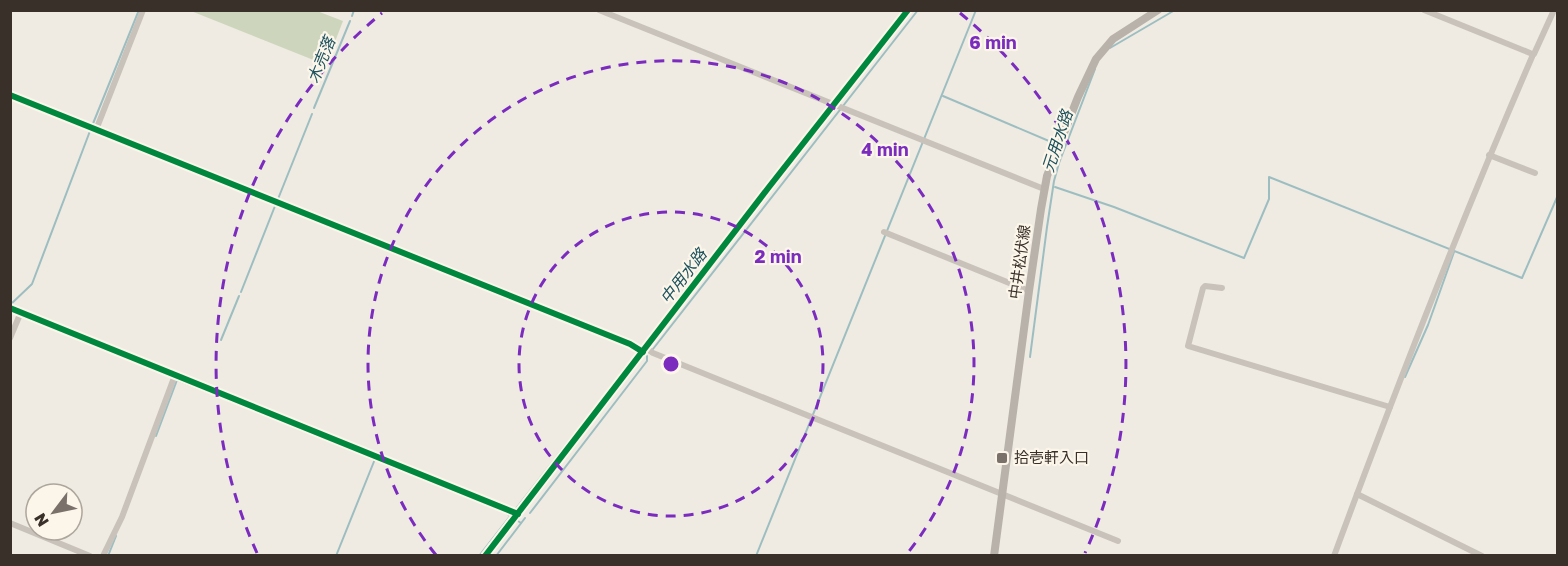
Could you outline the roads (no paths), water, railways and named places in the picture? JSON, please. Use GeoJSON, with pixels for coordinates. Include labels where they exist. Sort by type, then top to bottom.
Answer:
{"type":"FeatureCollection","features":[{"type":"Feature","properties":{"kind":"main road","name":"中井松伏線"},"geometry":{"type":"LineString","coordinates":[[994,555],[1029,291],[1044,189],[1051,164],[1096,59],[1113,39],[1158,10]]}},
{"type":"Feature","properties":{"kind":"street"},"geometry":{"type":"LineString","coordinates":[[96,130],[143,10]]}},
{"type":"Feature","properties":{"kind":"street"},"geometry":{"type":"LineString","coordinates":[[599,10],[1044,189]]}},
{"type":"Feature","properties":{"kind":"street"},"geometry":{"type":"LineString","coordinates":[[485,555],[642,349],[908,10]]}},
{"type":"Feature","properties":{"kind":"street"},"geometry":{"type":"LineString","coordinates":[[1424,10],[1532,54]]}},
{"type":"Feature","properties":{"kind":"street"},"geometry":{"type":"LineString","coordinates":[[1334,555],[1489,155],[1532,54],[1554,10]]}},
{"type":"Feature","properties":{"kind":"street"},"geometry":{"type":"LineString","coordinates":[[10,95],[1118,542]]}},
{"type":"Feature","properties":{"kind":"street"},"geometry":{"type":"LineString","coordinates":[[1489,155],[1535,173]]}},
{"type":"Feature","properties":{"kind":"street"},"geometry":{"type":"LineString","coordinates":[[884,232],[1029,291]]}},
{"type":"Feature","properties":{"kind":"street"},"geometry":{"type":"LineString","coordinates":[[1222,288],[1205,286],[1203,288],[1188,346],[1390,407]]}},
{"type":"Feature","properties":{"kind":"street"},"geometry":{"type":"LineString","coordinates":[[10,308],[518,514]]}},
{"type":"Feature","properties":{"kind":"street"},"geometry":{"type":"LineString","coordinates":[[10,338],[21,312]]}},
{"type":"Feature","properties":{"kind":"street"},"geometry":{"type":"LineString","coordinates":[[104,555],[122,517],[175,375]]}},
{"type":"Feature","properties":{"kind":"street"},"geometry":{"type":"LineString","coordinates":[[1357,494],[1482,555]]}},
{"type":"Feature","properties":{"kind":"street"},"geometry":{"type":"LineString","coordinates":[[10,523],[90,555]]}},
{"type":"Feature","properties":{"kind":"waterway"},"geometry":{"type":"LineString","coordinates":[[10,305],[32,284],[139,10]]}},
{"type":"Feature","properties":{"kind":"waterway","name":"木売落"},"geometry":{"type":"LineString","coordinates":[[352,16],[354,10]]}},
{"type":"Feature","properties":{"kind":"waterway"},"geometry":{"type":"LineString","coordinates":[[653,349],[918,10]]}},
{"type":"Feature","properties":{"kind":"waterway"},"geometry":{"type":"LineString","coordinates":[[756,556],[976,10]]}},
{"type":"Feature","properties":{"kind":"waterway","name":"元用水路"},"geometry":{"type":"LineString","coordinates":[[1110,48],[1175,10]]}},
{"type":"Feature","properties":{"kind":"waterway","name":"木売落"},"geometry":{"type":"LineString","coordinates":[[314,108],[350,21]]}},
{"type":"Feature","properties":{"kind":"waterway","name":"元用水路"},"geometry":{"type":"LineString","coordinates":[[1030,357],[1054,181],[1095,69]]}},
{"type":"Feature","properties":{"kind":"waterway"},"geometry":{"type":"LineString","coordinates":[[943,96],[1056,144]]}},
{"type":"Feature","properties":{"kind":"waterway","name":"木売落"},"geometry":{"type":"LineString","coordinates":[[278,199],[312,114]]}},
{"type":"Feature","properties":{"kind":"waterway"},"geometry":{"type":"LineString","coordinates":[[1055,187],[1114,207],[1244,258],[1269,199],[1269,177],[1522,278],[1558,195]]}},
{"type":"Feature","properties":{"kind":"waterway","name":"木売落"},"geometry":{"type":"LineString","coordinates":[[241,292],[275,206]]}},
{"type":"Feature","properties":{"kind":"waterway"},"geometry":{"type":"LineString","coordinates":[[1405,377],[1428,325],[1454,252]]}},
{"type":"Feature","properties":{"kind":"waterway","name":"木売落"},"geometry":{"type":"LineString","coordinates":[[221,340],[239,296]]}},
{"type":"Feature","properties":{"kind":"waterway","name":"中用水路"},"geometry":{"type":"LineString","coordinates":[[479,556],[675,305]]}},
{"type":"Feature","properties":{"kind":"waterway"},"geometry":{"type":"LineString","coordinates":[[530,513],[647,361],[647,356]]}},
{"type":"Feature","properties":{"kind":"waterway"},"geometry":{"type":"LineString","coordinates":[[156,436],[177,380],[264,414]]}},
{"type":"Feature","properties":{"kind":"waterway"},"geometry":{"type":"LineString","coordinates":[[336,556],[375,459]]}},
{"type":"Feature","properties":{"kind":"waterway"},"geometry":{"type":"LineString","coordinates":[[469,497],[510,516]]}},
{"type":"Feature","properties":{"kind":"waterway"},"geometry":{"type":"LineString","coordinates":[[496,556],[525,518]]}},
{"type":"Feature","properties":{"kind":"waterway"},"geometry":{"type":"LineString","coordinates":[[515,519],[521,523]]}},
{"type":"Feature","properties":{"kind":"waterway"},"geometry":{"type":"LineString","coordinates":[[108,556],[116,536]]}},
{"type":"Feature","properties":{"kind":"place","name":"拾壱軒入口"},"geometry":{"type":"Point","coordinates":[1002,458]}}]}
